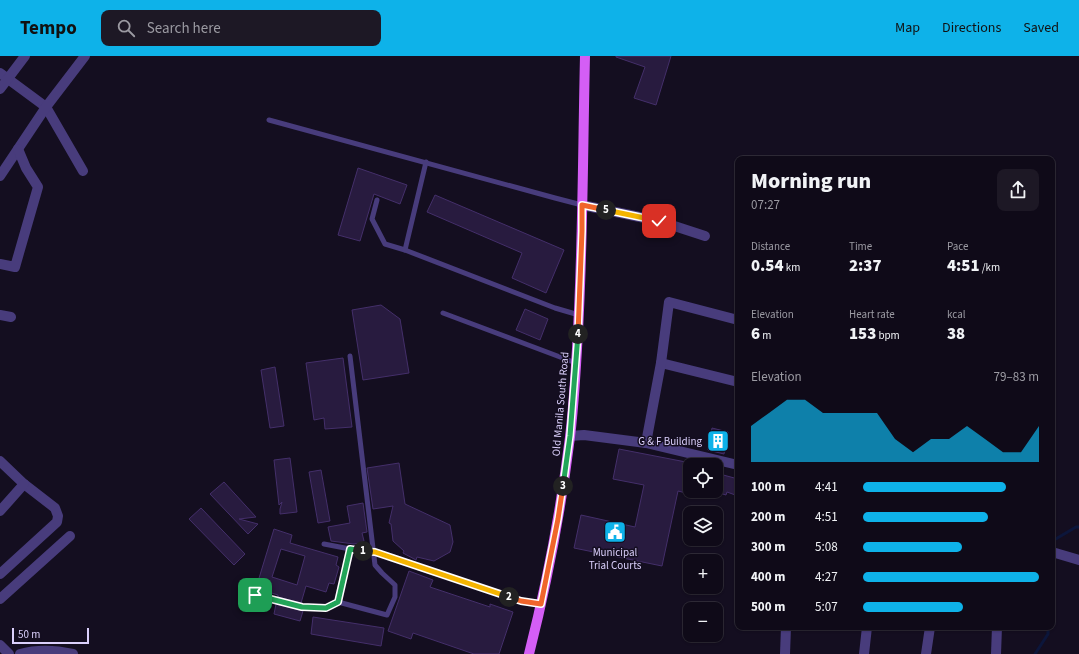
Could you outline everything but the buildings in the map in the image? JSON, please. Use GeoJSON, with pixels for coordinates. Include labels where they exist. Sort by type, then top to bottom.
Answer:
{"type":"FeatureCollection","features":[{"type":"Feature","properties":{"kind":"main road","name":"Old Manila South Road"},"geometry":{"type":"LineString","coordinates":[[529,654],[541,604],[558,519],[570,436],[579,315],[585,56]]}},
{"type":"Feature","properties":{"kind":"street"},"geometry":{"type":"LineString","coordinates":[[0,89],[4,76],[24,56]]}},
{"type":"Feature","properties":{"kind":"street"},"geometry":{"type":"LineString","coordinates":[[0,176],[46,107],[85,56]]}},
{"type":"Feature","properties":{"kind":"street"},"geometry":{"type":"LineString","coordinates":[[4,76],[46,107],[84,171]]}},
{"type":"Feature","properties":{"kind":"street"},"geometry":{"type":"LineString","coordinates":[[0,264],[15,266],[38,187],[26,168],[18,150]]}},
{"type":"Feature","properties":{"kind":"street"},"geometry":{"type":"LineString","coordinates":[[582,205],[659,221],[705,236]]}},
{"type":"Feature","properties":{"kind":"street"},"geometry":{"type":"LineString","coordinates":[[646,443],[661,363],[669,302],[735,319]]}},
{"type":"Feature","properties":{"kind":"street"},"geometry":{"type":"LineString","coordinates":[[0,315],[11,317]]}},
{"type":"Feature","properties":{"kind":"street"},"geometry":{"type":"LineString","coordinates":[[661,363],[735,381]]}},
{"type":"Feature","properties":{"kind":"street"},"geometry":{"type":"LineString","coordinates":[[570,436],[584,435],[646,443],[735,464]]}},
{"type":"Feature","properties":{"kind":"street"},"geometry":{"type":"LineString","coordinates":[[0,461],[24,484],[55,508],[58,516],[57,522],[0,574]]}},
{"type":"Feature","properties":{"kind":"street"},"geometry":{"type":"LineString","coordinates":[[0,511],[24,484]]}},
{"type":"Feature","properties":{"kind":"street"},"geometry":{"type":"LineString","coordinates":[[0,600],[70,536]]}},
{"type":"Feature","properties":{"kind":"street"},"geometry":{"type":"LineString","coordinates":[[1055,553],[1076,560]]}},
{"type":"Feature","properties":{"kind":"street"},"geometry":{"type":"LineString","coordinates":[[785,654],[786,630]]}},
{"type":"Feature","properties":{"kind":"street"},"geometry":{"type":"LineString","coordinates":[[864,654],[867,630]]}},
{"type":"Feature","properties":{"kind":"street"},"geometry":{"type":"LineString","coordinates":[[926,654],[930,630]]}},
{"type":"Feature","properties":{"kind":"street"},"geometry":{"type":"LineString","coordinates":[[996,654],[997,630]]}},
{"type":"Feature","properties":{"kind":"street"},"geometry":{"type":"LineString","coordinates":[[0,645],[9,654]]}},
{"type":"Feature","properties":{"kind":"street"},"geometry":{"type":"LineString","coordinates":[[20,654],[34,650],[59,651],[73,654]]}},
{"type":"Feature","properties":{"kind":"lane"},"geometry":{"type":"LineString","coordinates":[[269,120],[582,205]]}},
{"type":"Feature","properties":{"kind":"lane"},"geometry":{"type":"LineString","coordinates":[[405,250],[426,162]]}},
{"type":"Feature","properties":{"kind":"lane"},"geometry":{"type":"LineString","coordinates":[[377,200],[372,219],[385,244],[405,250],[555,308],[579,315]]}},
{"type":"Feature","properties":{"kind":"lane"},"geometry":{"type":"LineString","coordinates":[[443,313],[576,362]]}},
{"type":"Feature","properties":{"kind":"lane"},"geometry":{"type":"LineString","coordinates":[[255,595],[302,607],[326,608],[338,602],[387,615],[394,597],[395,585],[375,565],[375,552],[350,356]]}},
{"type":"Feature","properties":{"kind":"lane"},"geometry":{"type":"LineString","coordinates":[[324,544],[375,552],[521,601],[541,604]]}},
{"type":"Feature","properties":{"kind":"lane"},"geometry":{"type":"LineString","coordinates":[[338,602],[350,549]]}},
{"type":"Feature","properties":{"kind":"waterway"},"geometry":{"type":"LineString","coordinates":[[1055,539],[1076,527],[1079,527]]}},
{"type":"Feature","properties":{"kind":"waterway"},"geometry":{"type":"LineString","coordinates":[[1035,654],[1048,634],[1048,630]]}},
{"type":"Feature","properties":{"kind":"place","name":"G & F Building"},"geometry":{"type":"Point","coordinates":[718,441]}},
{"type":"Feature","properties":{"kind":"place","name":"Municipal Trial Courts"},"geometry":{"type":"Point","coordinates":[615,532]}},
{"type":"Feature","properties":{"kind":"route"},"geometry":{"type":"LineString","coordinates":[[255,595],[302,607],[326,608],[338,602],[350,549],[375,552],[521,601],[541,604],[558,519],[570,436],[579,315],[582,205],[659,221]]}}]}
